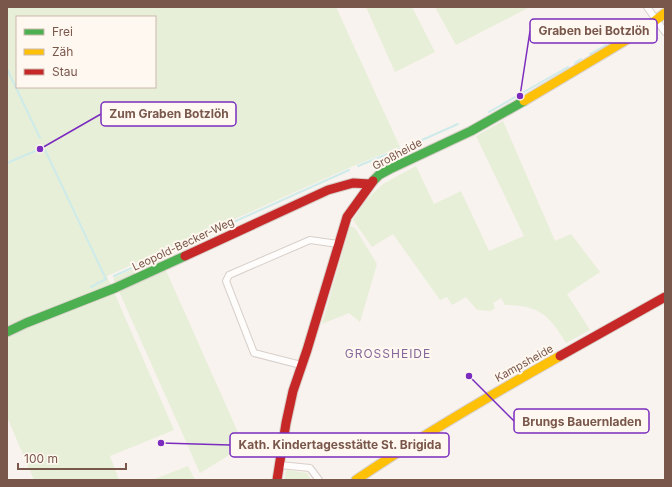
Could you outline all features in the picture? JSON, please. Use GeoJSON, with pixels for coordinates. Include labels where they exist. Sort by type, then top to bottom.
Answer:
{"type":"FeatureCollection","features":[{"type":"Feature","properties":{"kind":"street"},"geometry":{"type":"LineString","coordinates":[[647,7],[665,32]]}},
{"type":"Feature","properties":{"kind":"street","name":"Großheide"},"geometry":{"type":"LineString","coordinates":[[277,480],[284,434],[292,397],[301,365],[308,350],[338,244],[347,217],[370,184],[379,175],[471,131],[590,63],[643,30],[665,13]]}},
{"type":"Feature","properties":{"kind":"street","name":"Leopold-Becker-Weg"},"geometry":{"type":"LineString","coordinates":[[7,332],[115,288],[328,190],[345,184],[360,182],[370,184]]}},
{"type":"Feature","properties":{"kind":"street"},"geometry":{"type":"LineString","coordinates":[[301,365],[254,352],[226,281],[229,275],[310,240],[338,244]]}},
{"type":"Feature","properties":{"kind":"street","name":"Kampsheide"},"geometry":{"type":"LineString","coordinates":[[356,480],[402,449],[470,407],[665,297]]}},
{"type":"Feature","properties":{"kind":"street"},"geometry":{"type":"LineString","coordinates":[[280,465],[310,468],[319,480]]}},
{"type":"Feature","properties":{"kind":"green space"},"geometry":{"type":"Polygon","coordinates":[[[7,7],[336,7],[400,147],[351,167],[107,276],[174,430],[110,456],[119,480],[34,480],[7,417],[7,7]]]}},
{"type":"Feature","properties":{"kind":"green space"},"geometry":{"type":"Polygon","coordinates":[[[366,7],[412,7],[435,52],[395,72],[366,7]]]}},
{"type":"Feature","properties":{"kind":"green space"},"geometry":{"type":"Polygon","coordinates":[[[435,7],[530,7],[456,45],[435,7]]]}},
{"type":"Feature","properties":{"kind":"green space"},"geometry":{"type":"Polygon","coordinates":[[[503,121],[555,241],[571,234],[600,272],[567,294],[590,330],[566,343],[548,318],[527,307],[505,305],[501,298],[493,303],[495,308],[491,311],[477,310],[466,297],[452,305],[447,297],[440,300],[393,234],[372,247],[353,220],[366,200],[383,184],[416,166],[434,204],[461,191],[489,251],[524,236],[476,136],[503,121]]]}},
{"type":"Feature","properties":{"kind":"green space"},"geometry":{"type":"Polygon","coordinates":[[[350,226],[355,228],[377,264],[360,322],[349,313],[322,324],[350,226]]]}},
{"type":"Feature","properties":{"kind":"green space"},"geometry":{"type":"Polygon","coordinates":[[[160,257],[244,446],[200,473],[113,278],[160,257]]]}},
{"type":"Feature","properties":{"kind":"green space"},"geometry":{"type":"Polygon","coordinates":[[[188,466],[195,480],[152,480],[188,466]]]}},
{"type":"Feature","properties":{"kind":"green space"},"geometry":{"type":"Polygon","coordinates":[[[286,470],[307,473],[311,480],[284,480],[286,470]]]}},
{"type":"Feature","properties":{"kind":"waterway"},"geometry":{"type":"LineString","coordinates":[[613,40],[644,21]]}},
{"type":"Feature","properties":{"kind":"waterway"},"geometry":{"type":"LineString","coordinates":[[590,54],[606,45]]}},
{"type":"Feature","properties":{"kind":"waterway"},"geometry":{"type":"LineString","coordinates":[[575,63],[581,59]]}},
{"type":"Feature","properties":{"kind":"waterway"},"geometry":{"type":"LineString","coordinates":[[489,112],[568,67]]}},
{"type":"Feature","properties":{"kind":"waterway"},"geometry":{"type":"LineString","coordinates":[[7,69],[16,88]]}},
{"type":"Feature","properties":{"kind":"waterway"},"geometry":{"type":"LineString","coordinates":[[16,88],[40,138]]}},
{"type":"Feature","properties":{"kind":"waterway"},"geometry":{"type":"LineString","coordinates":[[422,140],[458,124]]}},
{"type":"Feature","properties":{"kind":"waterway"},"geometry":{"type":"LineString","coordinates":[[358,166],[415,143]]}},
{"type":"Feature","properties":{"kind":"waterway"},"geometry":{"type":"LineString","coordinates":[[7,163],[40,149],[45,150],[106,279],[91,287]]}},
{"type":"Feature","properties":{"kind":"waterway"},"geometry":{"type":"LineString","coordinates":[[114,276],[349,170]]}},
{"type":"Feature","properties":{"kind":"traffic: fast"},"geometry":{"type":"LineString","coordinates":[[373,181],[379,175],[390,169],[471,131],[524,101]]}},
{"type":"Feature","properties":{"kind":"traffic: fast"},"geometry":{"type":"LineString","coordinates":[[7,332],[115,288],[185,256]]}},
{"type":"Feature","properties":{"kind":"traffic: slow"},"geometry":{"type":"LineString","coordinates":[[524,101],[643,30],[665,13]]}},
{"type":"Feature","properties":{"kind":"traffic: slow"},"geometry":{"type":"LineString","coordinates":[[356,480],[406,447],[560,356]]}},
{"type":"Feature","properties":{"kind":"traffic: jam"},"geometry":{"type":"LineString","coordinates":[[277,480],[286,423],[293,391],[307,350],[347,217],[373,181]]}},
{"type":"Feature","properties":{"kind":"traffic: jam"},"geometry":{"type":"LineString","coordinates":[[185,256],[328,190],[353,183],[370,184]]}},
{"type":"Feature","properties":{"kind":"traffic: jam"},"geometry":{"type":"LineString","coordinates":[[560,356],[665,297]]}},
{"type":"Feature","properties":{"kind":"place","name":"Graben bei Botzlöh"},"geometry":{"type":"Point","coordinates":[520,96]}},
{"type":"Feature","properties":{"kind":"place","name":"Zum Graben Botzlöh"},"geometry":{"type":"Point","coordinates":[40,149]}},
{"type":"Feature","properties":{"kind":"place","name":"Brungs Bauernladen"},"geometry":{"type":"Point","coordinates":[469,376]}},
{"type":"Feature","properties":{"kind":"place","name":"Kath. Kindertagesstätte St. Brigida"},"geometry":{"type":"Point","coordinates":[161,443]}},
{"type":"Feature","properties":{"kind":"district","name":"GROSSHEIDE"},"geometry":{"type":"Point","coordinates":[388,354]}}]}
